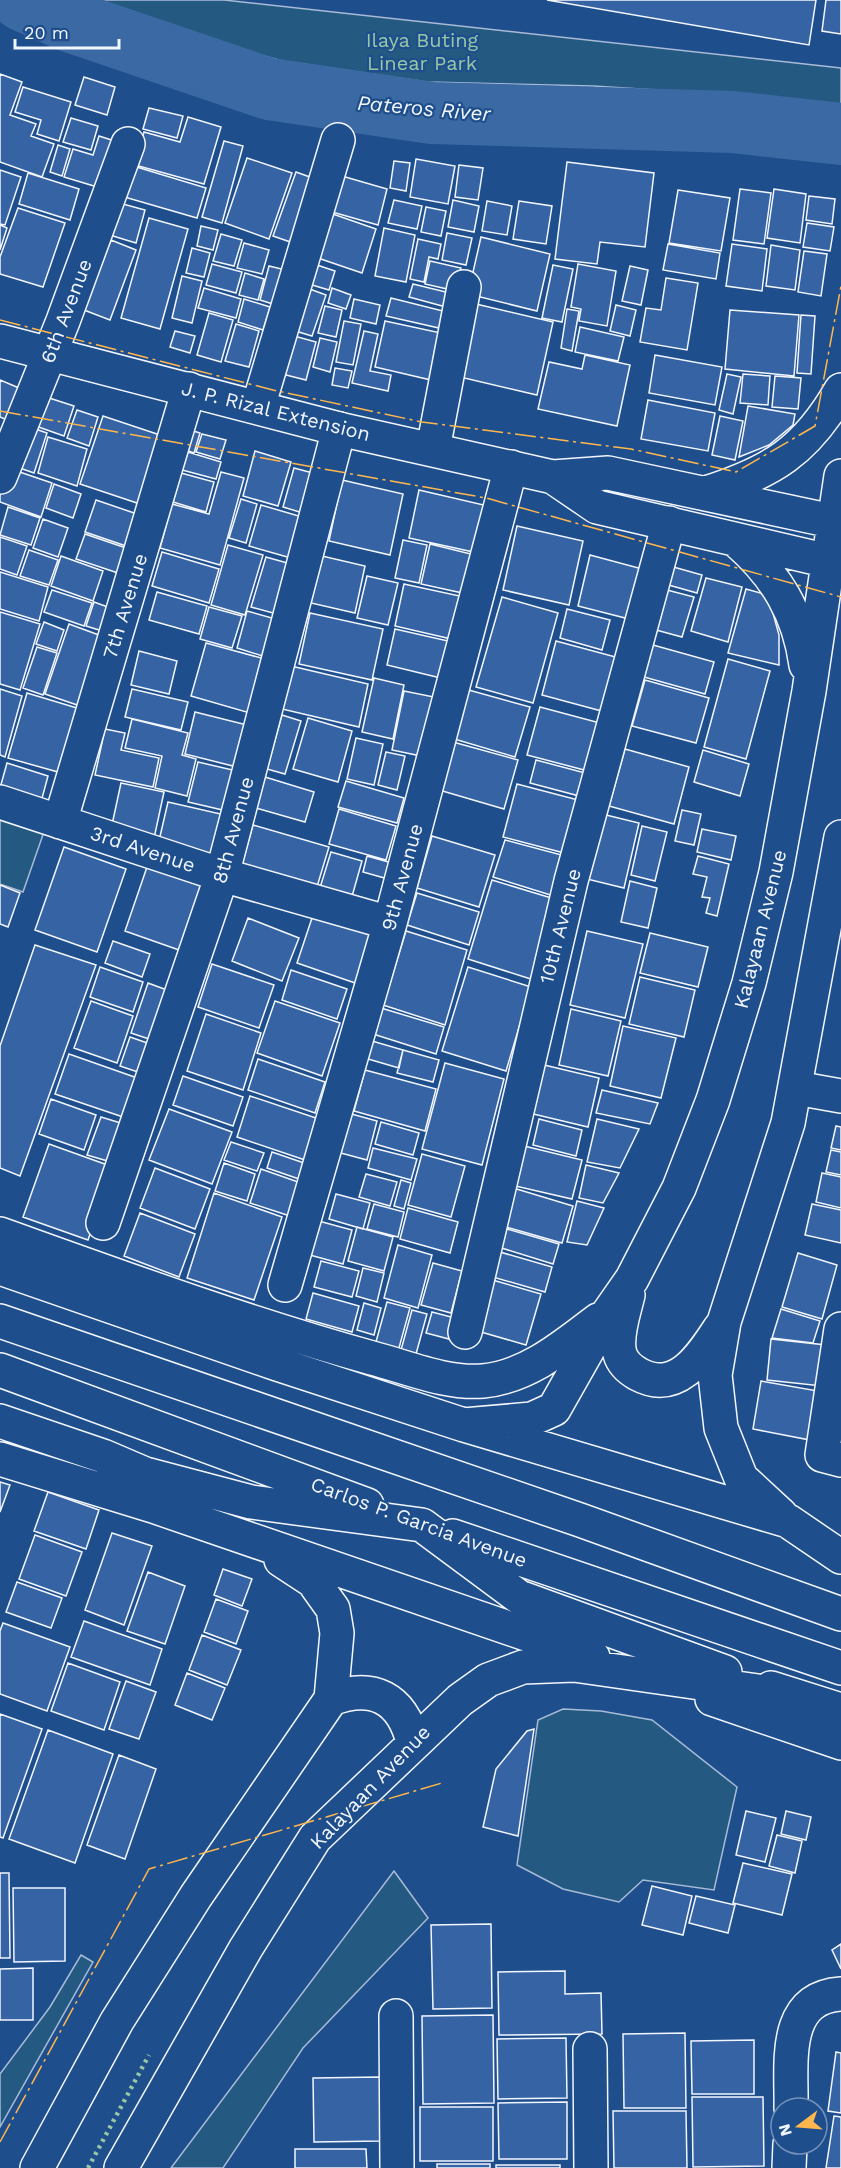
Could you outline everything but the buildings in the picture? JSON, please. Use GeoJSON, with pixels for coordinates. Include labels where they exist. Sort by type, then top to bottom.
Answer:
{"type":"FeatureCollection","features":[{"type":"Feature","properties":{"kind":"main road"},"geometry":{"type":"LineString","coordinates":[[258,407],[338,140]]}},
{"type":"Feature","properties":{"kind":"main road","name":"6th Avenue"},"geometry":{"type":"LineString","coordinates":[[0,477],[50,354],[128,144]]}},
{"type":"Feature","properties":{"kind":"main road"},"geometry":{"type":"LineString","coordinates":[[433,449],[464,287]]}},
{"type":"Feature","properties":{"kind":"main road","name":"J. P. Rizal Extension"},"geometry":{"type":"LineString","coordinates":[[0,341],[339,429],[553,477],[608,473],[838,523]]}},
{"type":"Feature","properties":{"kind":"main road","name":"7th Avenue"},"geometry":{"type":"LineString","coordinates":[[60,822],[189,389]]}},
{"type":"Feature","properties":{"kind":"main road"},"geometry":{"type":"LineString","coordinates":[[706,493],[750,478],[787,456],[819,426],[841,390]]}},
{"type":"Feature","properties":{"kind":"main road","name":"8th Avenue"},"geometry":{"type":"LineString","coordinates":[[103,1223],[222,875],[339,429]]}},
{"type":"Feature","properties":{"kind":"main road","name":"9th Avenue"},"geometry":{"type":"LineString","coordinates":[[285,1285],[390,923],[511,467]]}},
{"type":"Feature","properties":{"kind":"main road","name":"Kalayaan Avenue"},"geometry":{"type":"LineString","coordinates":[[609,1312],[632,1279],[679,1188],[713,1100],[749,983],[776,872],[835,563],[841,476]]}},
{"type":"Feature","properties":{"kind":"main road","name":"J. P. Rizal Extension"},"geometry":{"type":"LineString","coordinates":[[553,477],[597,507],[835,563]]}},
{"type":"Feature","properties":{"kind":"main road","name":"10th Avenue"},"geometry":{"type":"LineString","coordinates":[[465,1332],[571,881],[669,523]]}},
{"type":"Feature","properties":{"kind":"main road"},"geometry":{"type":"LineString","coordinates":[[735,540],[773,577],[789,602],[802,642],[809,691]]}},
{"type":"Feature","properties":{"kind":"main road","name":"3rd Avenue"},"geometry":{"type":"LineString","coordinates":[[0,802],[222,875],[390,923]]}},
{"type":"Feature","properties":{"kind":"main road"},"geometry":{"type":"LineString","coordinates":[[841,837],[788,1123],[724,1322],[715,1375],[721,1428],[741,1478],[788,1521],[841,1557]]}},
{"type":"Feature","properties":{"kind":"main road"},"geometry":{"type":"LineString","coordinates":[[796,1088],[841,1096]]}},
{"type":"Feature","properties":{"kind":"main road"},"geometry":{"type":"LineString","coordinates":[[0,1234],[286,1334],[458,1380],[489,1380],[530,1366],[559,1349],[609,1312]]}},
{"type":"Feature","properties":{"kind":"main road"},"geometry":{"type":"LineString","coordinates":[[0,1268],[277,1365],[464,1425],[841,1537]]}},
{"type":"Feature","properties":{"kind":"main road"},"geometry":{"type":"LineString","coordinates":[[632,1279],[621,1323],[620,1354],[629,1369],[651,1381],[673,1379],[699,1360],[724,1322]]}},
{"type":"Feature","properties":{"kind":"main road"},"geometry":{"type":"LineString","coordinates":[[464,1425],[532,1419],[554,1409],[609,1312]]}},
{"type":"Feature","properties":{"kind":"main road"},"geometry":{"type":"LineString","coordinates":[[0,1321],[580,1520],[841,1614]]}},
{"type":"Feature","properties":{"kind":"main road"},"geometry":{"type":"LineString","coordinates":[[831,1457],[841,1329]]}},
{"type":"Feature","properties":{"kind":"main road","name":"Carlos P. Garcia Avenue"},"geometry":{"type":"LineString","coordinates":[[0,1370],[422,1525],[841,1668]]}},
{"type":"Feature","properties":{"kind":"main road"},"geometry":{"type":"LineString","coordinates":[[0,1420],[103,1456],[146,1474],[252,1502],[422,1525],[519,1598],[792,1696],[841,1710]]}},
{"type":"Feature","properties":{"kind":"main road"},"geometry":{"type":"LineString","coordinates":[[0,1459],[153,1506],[841,1743]]}},
{"type":"Feature","properties":{"kind":"main road"},"geometry":{"type":"LineString","coordinates":[[37,2168],[117,2021],[196,1896],[331,1699],[337,1633],[333,1609],[314,1581],[146,1474]]}},
{"type":"Feature","properties":{"kind":"main road","name":"Kalayaan Avenue"},"geometry":{"type":"LineString","coordinates":[[121,2168],[246,1948],[315,1838],[413,1742],[460,1700],[488,1680],[523,1667],[574,1665],[638,1673]]}},
{"type":"Feature","properties":{"kind":"main road"},"geometry":{"type":"LineString","coordinates":[[638,1673],[792,1696]]}},
{"type":"Feature","properties":{"kind":"main road"},"geometry":{"type":"LineString","coordinates":[[331,1699],[348,1692],[368,1692],[386,1698],[400,1711],[413,1742]]}},
{"type":"Feature","properties":{"kind":"main road"},"geometry":{"type":"LineString","coordinates":[[791,2096],[792,2037],[798,2019],[807,2007],[825,1995],[841,1994]]}},
{"type":"Feature","properties":{"kind":"main road"},"geometry":{"type":"LineString","coordinates":[[396,2016],[397,2168]]}},
{"type":"Feature","properties":{"kind":"main road"},"geometry":{"type":"LineString","coordinates":[[590,2049],[591,2168]]}},
{"type":"Feature","properties":{"kind":"green space","name":"Ilaya Buting Linear Park"},"geometry":{"type":"Polygon","coordinates":[[[77,0],[224,0],[841,68],[841,106],[753,96],[593,86],[427,82],[282,61],[77,2],[77,0]]]}},
{"type":"Feature","properties":{"kind":"green space"},"geometry":{"type":"Polygon","coordinates":[[[0,810],[46,826],[23,892],[0,884],[0,810]]]}},
{"type":"Feature","properties":{"kind":"green space"},"geometry":{"type":"Polygon","coordinates":[[[563,1709],[601,1711],[652,1720],[737,1787],[714,1890],[643,1880],[619,1902],[563,1889],[517,1865],[538,1720],[563,1709]]]}},
{"type":"Feature","properties":{"kind":"green space"},"geometry":{"type":"Polygon","coordinates":[[[394,1871],[428,1918],[303,2048],[223,2168],[171,2168],[394,1871]]]}},
{"type":"Feature","properties":{"kind":"green space"},"geometry":{"type":"Polygon","coordinates":[[[81,1955],[93,1962],[0,2127],[0,2074],[50,2007],[81,1955]]]}},
{"type":"Feature","properties":{"kind":"waterway","name":"Pateros River"},"geometry":{"type":"LineString","coordinates":[[22,0],[69,21],[269,89],[432,113],[733,122],[841,134]]}},
{"type":"Feature","properties":{"kind":"hedge"},"geometry":{"type":"LineString","coordinates":[[88,2168],[149,2055]]}},
{"type":"Feature","properties":{"kind":"power"},"geometry":{"type":"LineString","coordinates":[[0,320],[273,390],[422,422],[631,449],[736,472],[815,426],[841,286]]}},
{"type":"Feature","properties":{"kind":"power"},"geometry":{"type":"LineString","coordinates":[[0,411],[486,498],[841,597]]}},
{"type":"Feature","properties":{"kind":"power"},"geometry":{"type":"LineString","coordinates":[[0,2142],[149,1869],[442,1783]]}}]}
